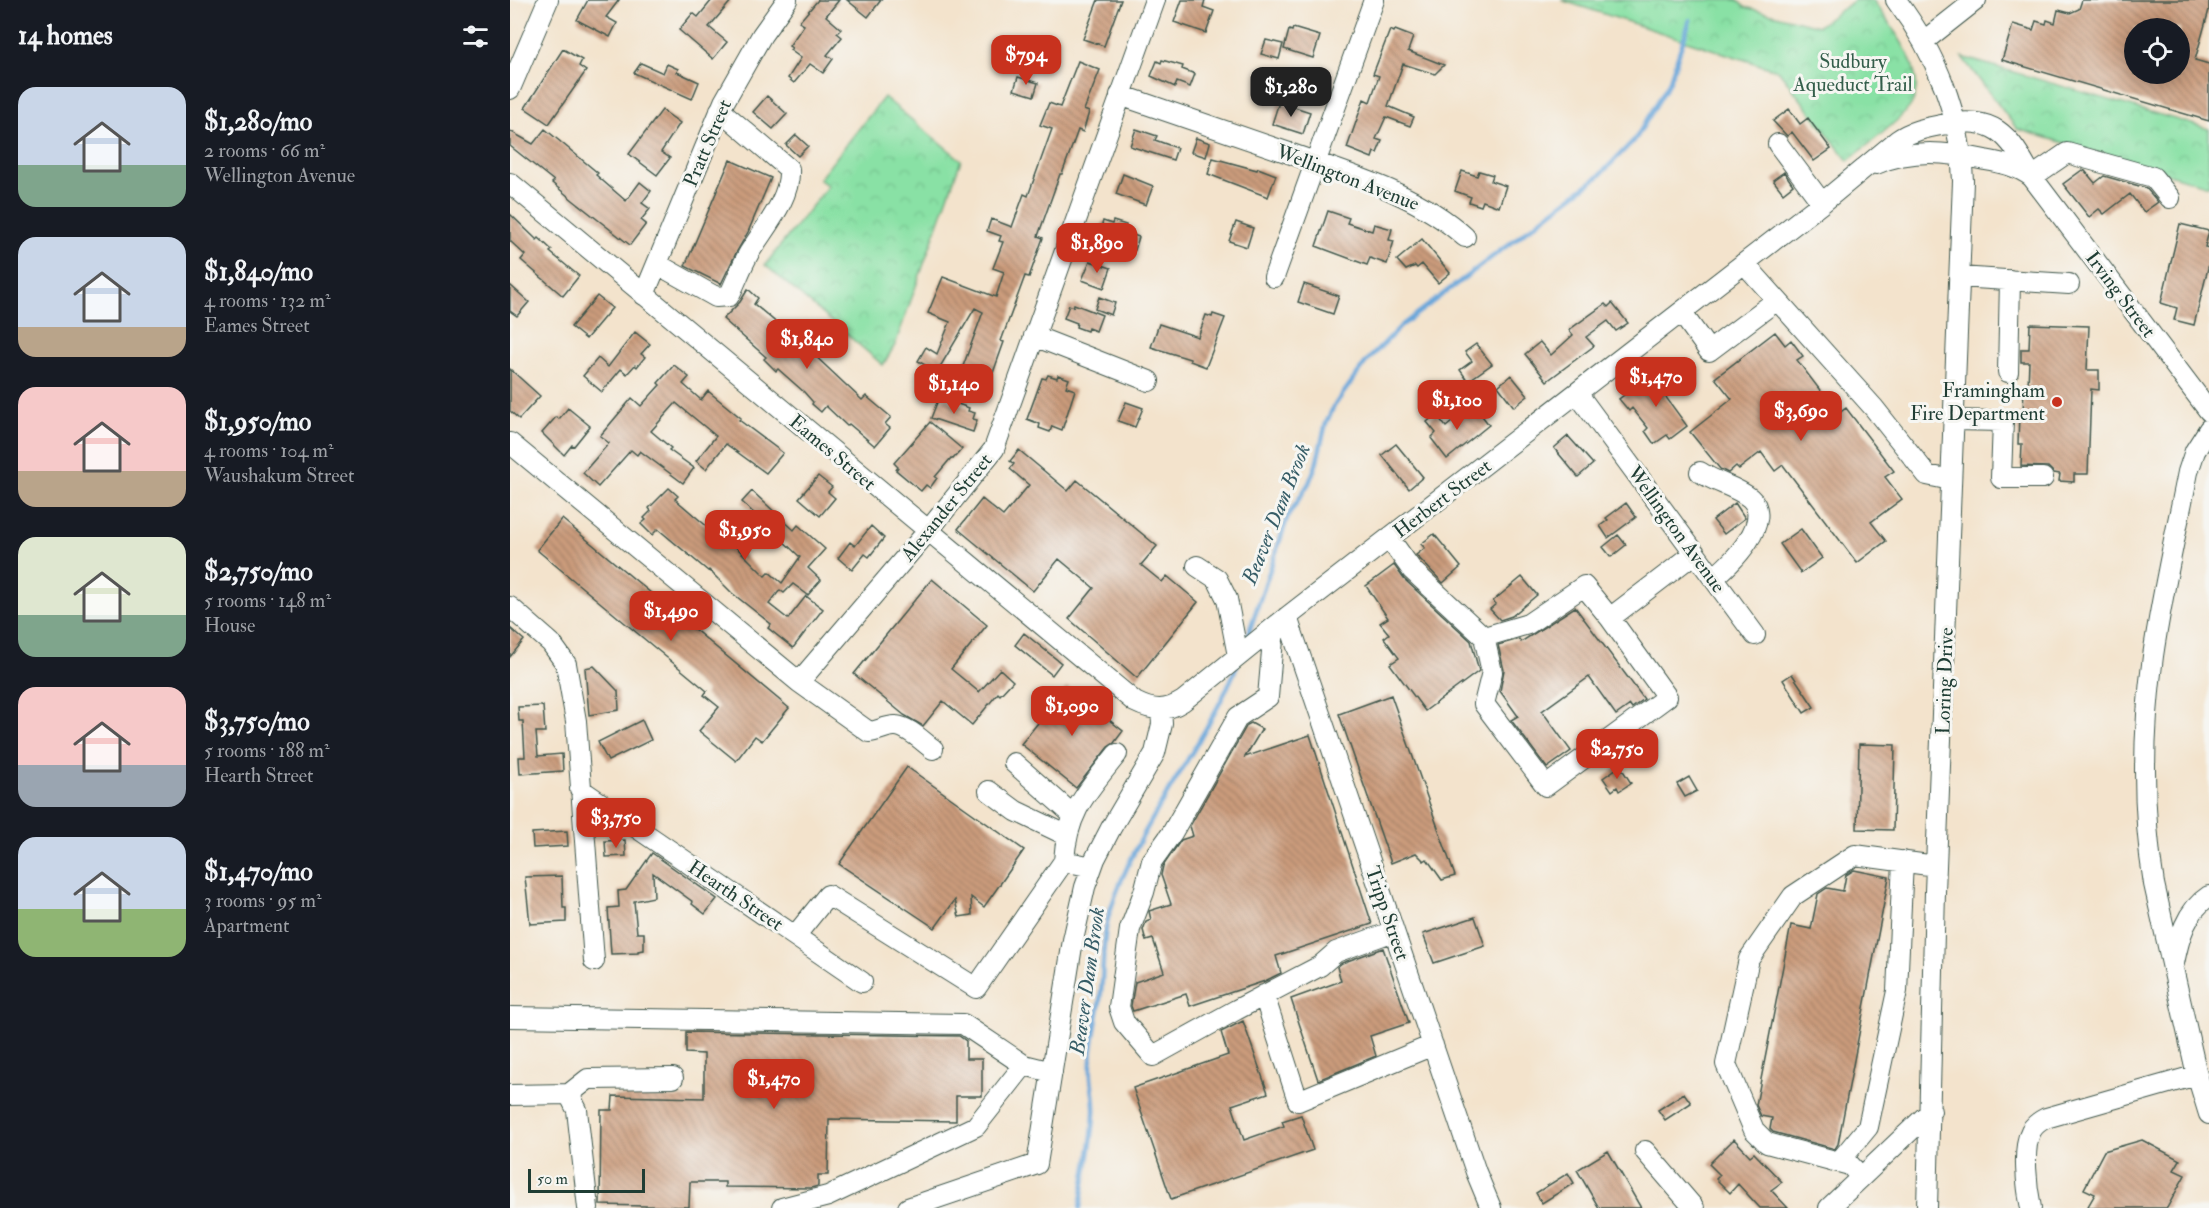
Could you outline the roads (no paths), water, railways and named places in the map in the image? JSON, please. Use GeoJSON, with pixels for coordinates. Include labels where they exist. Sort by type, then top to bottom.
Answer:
{"type":"FeatureCollection","features":[{"type":"Feature","properties":{"kind":"street"},"geometry":{"type":"LineString","coordinates":[[510,89],[548,0]]}},
{"type":"Feature","properties":{"kind":"street","name":"Pratt Street"},"geometry":{"type":"LineString","coordinates":[[644,295],[734,81],[756,44],[787,0]]}},
{"type":"Feature","properties":{"kind":"street","name":"Alexander Street"},"geometry":{"type":"LineString","coordinates":[[800,682],[994,449],[1155,0]]}},
{"type":"Feature","properties":{"kind":"street"},"geometry":{"type":"LineString","coordinates":[[1274,277],[1374,0]]}},
{"type":"Feature","properties":{"kind":"street"},"geometry":{"type":"LineString","coordinates":[[1896,0],[1924,41],[1940,74],[1961,155]]}},
{"type":"Feature","properties":{"kind":"street"},"geometry":{"type":"LineString","coordinates":[[1924,41],[1976,0]]}},
{"type":"Feature","properties":{"kind":"street","name":"Wellington Avenue"},"geometry":{"type":"LineString","coordinates":[[1120,95],[1315,162],[1407,197],[1431,210],[1466,237]]}},
{"type":"Feature","properties":{"kind":"street"},"geometry":{"type":"LineString","coordinates":[[657,264],[716,297],[729,296],[748,255],[770,221],[790,182],[789,169],[720,110]]}},
{"type":"Feature","properties":{"kind":"street","name":"Irving Street"},"geometry":{"type":"LineString","coordinates":[[1954,123],[1974,122],[1999,131],[2014,146],[2032,177],[2209,411]]}},
{"type":"Feature","properties":{"kind":"street","name":"Herbert Street"},"geometry":{"type":"LineString","coordinates":[[1161,710],[1173,708],[1910,133],[1954,123]]}},
{"type":"Feature","properties":{"kind":"street"},"geometry":{"type":"LineString","coordinates":[[1778,144],[1822,203]]}},
{"type":"Feature","properties":{"kind":"street","name":"Herbert Street"},"geometry":{"type":"LineString","coordinates":[[1863,171],[1881,162],[1908,154],[1936,152],[1961,155]]}},
{"type":"Feature","properties":{"kind":"street"},"geometry":{"type":"LineString","coordinates":[[2032,177],[2067,153],[2153,177],[2170,198]]}},
{"type":"Feature","properties":{"kind":"street","name":"Irving Street"},"geometry":{"type":"LineString","coordinates":[[1961,155],[2012,166],[2032,177]]}},
{"type":"Feature","properties":{"kind":"street","name":"Loring Drive"},"geometry":{"type":"LineString","coordinates":[[1927,1208],[1936,866],[1963,189],[1961,155]]}},
{"type":"Feature","properties":{"kind":"street","name":"Eames Street"},"geometry":{"type":"LineString","coordinates":[[510,183],[1135,702],[1148,709],[1161,710]]}},
{"type":"Feature","properties":{"kind":"street"},"geometry":{"type":"LineString","coordinates":[[1744,263],[1874,408],[1927,475],[1951,480]]}},
{"type":"Feature","properties":{"kind":"street"},"geometry":{"type":"LineString","coordinates":[[1959,277],[2069,284]]}},
{"type":"Feature","properties":{"kind":"street"},"geometry":{"type":"LineString","coordinates":[[2007,372],[2010,280]]}},
{"type":"Feature","properties":{"kind":"street"},"geometry":{"type":"LineString","coordinates":[[1681,312],[1709,351],[1777,300]]}},
{"type":"Feature","properties":{"kind":"street"},"geometry":{"type":"LineString","coordinates":[[1034,336],[1149,381]]}},
{"type":"Feature","properties":{"kind":"street","name":"Wellington Avenue"},"geometry":{"type":"LineString","coordinates":[[1577,393],[1755,635]]}},
{"type":"Feature","properties":{"kind":"street"},"geometry":{"type":"LineString","coordinates":[[1954,420],[2002,421],[2001,478],[2043,478]]}},
{"type":"Feature","properties":{"kind":"street"},"geometry":{"type":"LineString","coordinates":[[2209,429],[2195,451],[2188,472],[2153,656],[2146,777],[2151,862],[2174,978],[2209,1114]]}},
{"type":"Feature","properties":{"kind":"street"},"geometry":{"type":"LineString","coordinates":[[510,443],[800,682],[869,732],[896,726],[906,729],[933,749]]}},
{"type":"Feature","properties":{"kind":"street"},"geometry":{"type":"LineString","coordinates":[[1700,472],[1714,482],[1735,488],[1752,500],[1758,515],[1752,535],[1741,551],[1726,569],[1713,578]]}},
{"type":"Feature","properties":{"kind":"street"},"geometry":{"type":"LineString","coordinates":[[1389,538],[1412,570],[1484,637],[1492,672],[1484,704],[1546,786],[1667,697],[1584,586],[1528,624],[1484,637]]}},
{"type":"Feature","properties":{"kind":"street"},"geometry":{"type":"LineString","coordinates":[[1610,618],[1695,553]]}},
{"type":"Feature","properties":{"kind":"street"},"geometry":{"type":"LineString","coordinates":[[1197,566],[1217,579],[1227,599],[1238,656]]}},
{"type":"Feature","properties":{"kind":"street"},"geometry":{"type":"LineString","coordinates":[[510,607],[550,643],[566,664],[576,721],[594,961]]}},
{"type":"Feature","properties":{"kind":"street"},"geometry":{"type":"LineString","coordinates":[[1274,627],[1268,698],[1238,717],[1172,832],[1152,861],[1144,892],[1130,929],[1119,1007],[1124,1022],[1153,1056],[1320,966],[1336,952],[1394,931]]}},
{"type":"Feature","properties":{"kind":"street","name":"Tripp Street"},"geometry":{"type":"LineString","coordinates":[[1274,627],[1394,931],[1476,1172],[1491,1208]]}},
{"type":"Feature","properties":{"kind":"street"},"geometry":{"type":"LineString","coordinates":[[908,1208],[1037,1164],[1075,931],[1092,867],[1111,828],[1155,753],[1162,724],[1161,710]]}},
{"type":"Feature","properties":{"kind":"street"},"geometry":{"type":"LineString","coordinates":[[795,936],[828,895],[976,988],[1064,861],[1066,835],[1073,815],[1117,754]]}},
{"type":"Feature","properties":{"kind":"street"},"geometry":{"type":"LineString","coordinates":[[1014,763],[1073,815]]}},
{"type":"Feature","properties":{"kind":"street","name":"Hearth Street"},"geometry":{"type":"LineString","coordinates":[[580,789],[862,982]]}},
{"type":"Feature","properties":{"kind":"street"},"geometry":{"type":"LineString","coordinates":[[988,791],[1016,811],[1066,835]]}},
{"type":"Feature","properties":{"kind":"street"},"geometry":{"type":"LineString","coordinates":[[1861,1177],[1850,1165],[1767,1143],[1754,1130],[1726,1064],[1749,959],[1793,896],[1855,855],[1936,866]]}},
{"type":"Feature","properties":{"kind":"street"},"geometry":{"type":"LineString","coordinates":[[1064,861],[1092,867]]}},
{"type":"Feature","properties":{"kind":"street"},"geometry":{"type":"LineString","coordinates":[[1839,1162],[1868,1127],[1890,1025],[1897,992],[1903,861]]}},
{"type":"Feature","properties":{"kind":"street"},"geometry":{"type":"LineString","coordinates":[[2174,978],[2174,963],[2184,927],[2193,910],[2209,896]]}},
{"type":"Feature","properties":{"kind":"street"},"geometry":{"type":"LineString","coordinates":[[1264,995],[1298,1101],[1433,1045]]}},
{"type":"Feature","properties":{"kind":"street"},"geometry":{"type":"LineString","coordinates":[[510,1017],[963,1024],[1024,1065],[1052,1072]]}},
{"type":"Feature","properties":{"kind":"street"},"geometry":{"type":"LineString","coordinates":[[782,1208],[828,1196],[976,1126],[1024,1065]]}},
{"type":"Feature","properties":{"kind":"street"},"geometry":{"type":"LineString","coordinates":[[2031,1208],[2027,1157],[2031,1131],[2038,1123],[2046,1118],[2197,1074]]}},
{"type":"Feature","properties":{"kind":"street"},"geometry":{"type":"LineString","coordinates":[[510,1095],[569,1094],[588,1079],[673,1078]]}},
{"type":"Feature","properties":{"kind":"street"},"geometry":{"type":"LineString","coordinates":[[569,1094],[577,1110],[588,1208]]}},
{"type":"Feature","properties":{"kind":"street"},"geometry":{"type":"LineString","coordinates":[[1829,1208],[1931,1111]]}},
{"type":"Feature","properties":{"kind":"street"},"geometry":{"type":"LineString","coordinates":[[1645,1151],[1694,1208]]}},
{"type":"Feature","properties":{"kind":"waterway","name":"Beaver Dam Brook"},"geometry":{"type":"LineString","coordinates":[[1246,641],[1288,516],[1309,483],[1316,465],[1326,423],[1334,406],[1366,362],[1401,326],[1599,176],[1636,138],[1669,83],[1690,20]]}},
{"type":"Feature","properties":{"kind":"waterway","name":"Beaver Dam Brook"},"geometry":{"type":"LineString","coordinates":[[1080,1208],[1093,1125],[1091,1056],[1110,911],[1122,879],[1153,817],[1206,728],[1237,666]]}},
{"type":"Feature","properties":{"kind":"place","name":"Framingham Fire Department"},"geometry":{"type":"Point","coordinates":[2057,402]}},
{"type":"Feature","properties":{"kind":"park label","name":"Sudbury Aqueduct Trail"},"geometry":{"type":"Point","coordinates":[1853,72]}}]}
